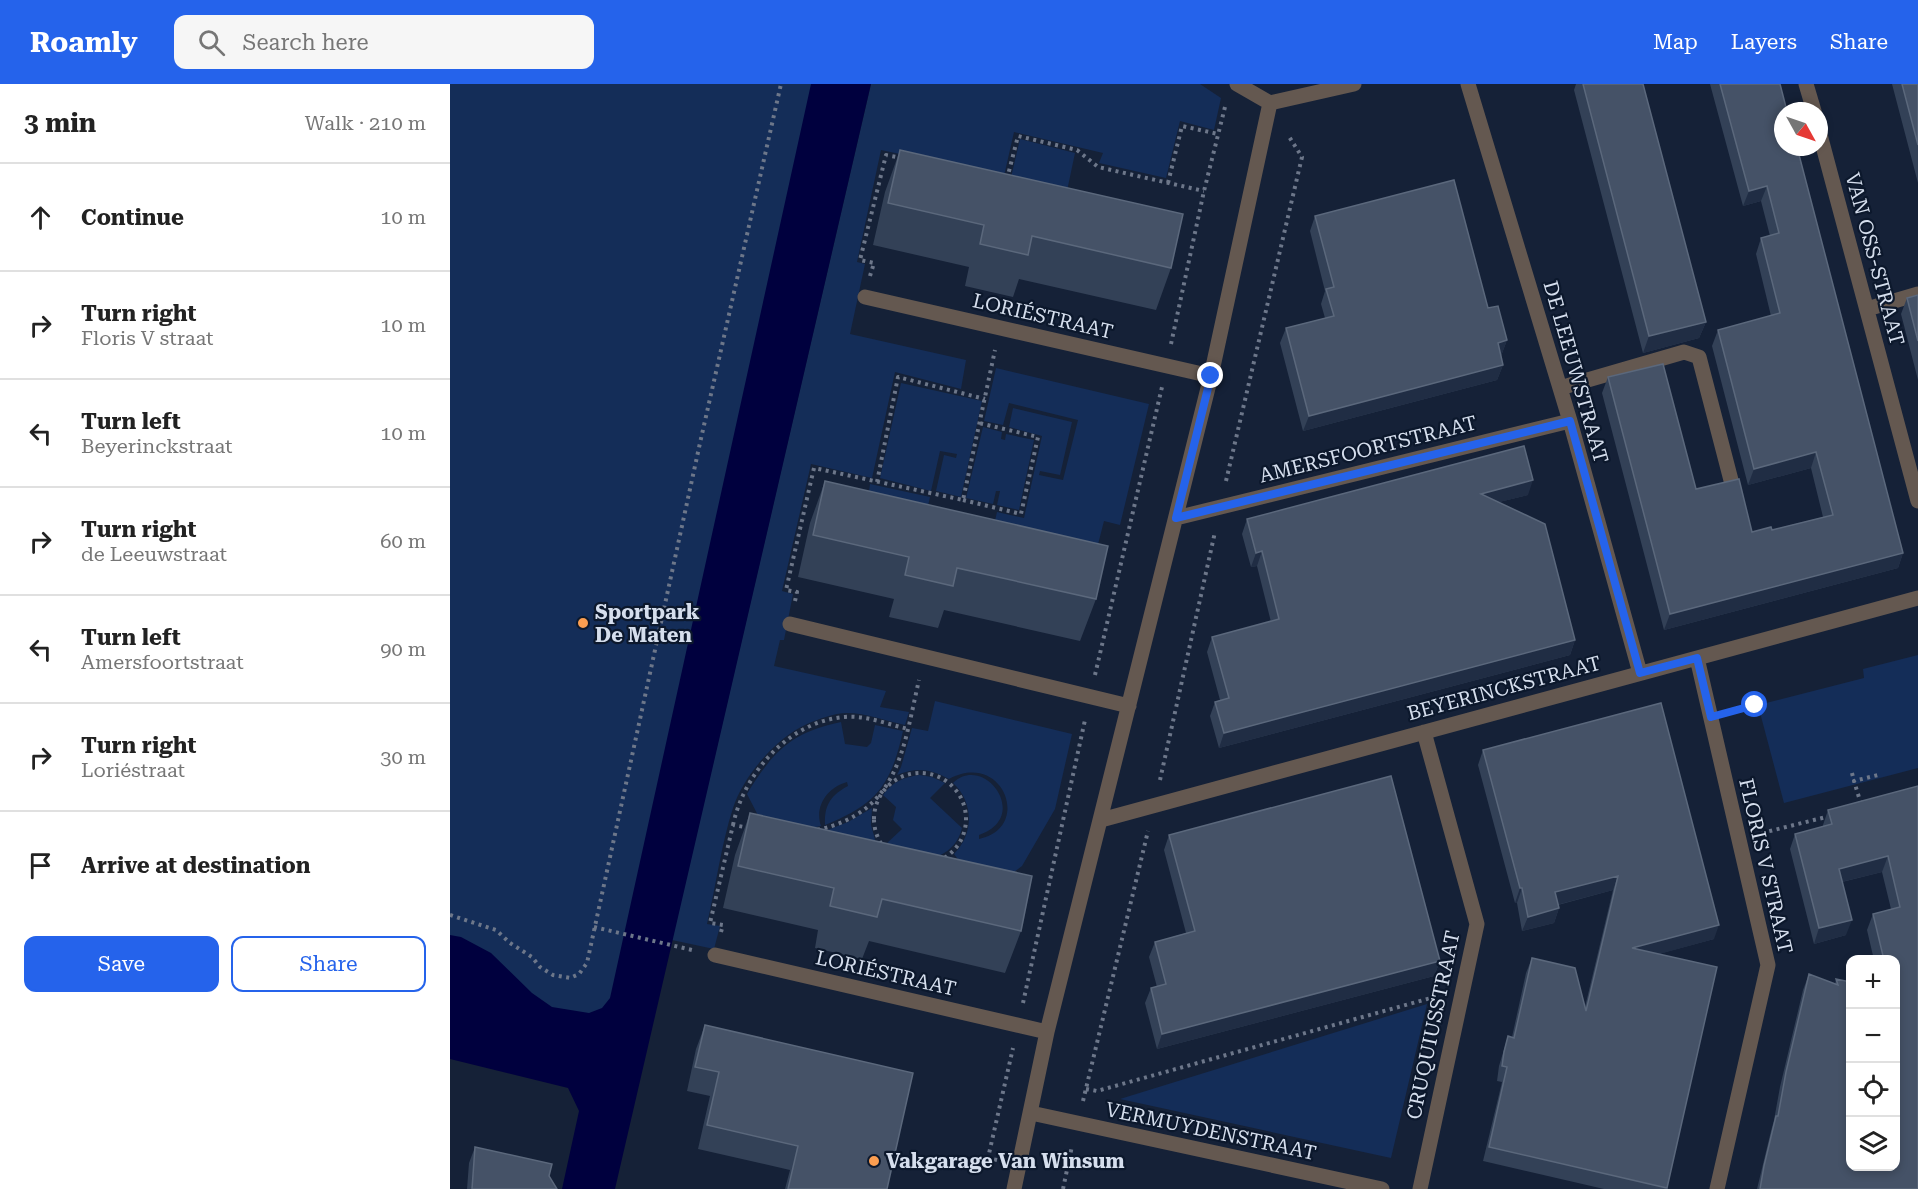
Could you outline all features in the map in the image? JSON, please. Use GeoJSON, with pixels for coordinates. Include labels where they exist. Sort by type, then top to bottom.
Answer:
{"type":"FeatureCollection","features":[{"type":"Feature","properties":{"kind":"street"},"geometry":{"type":"LineString","coordinates":[[1237,84],[1270,103],[1354,84]]}},
{"type":"Feature","properties":{"kind":"street","name":"DE LEEUWSTRAAT"},"geometry":{"type":"LineString","coordinates":[[1468,84],[1570,421],[1640,673]]}},
{"type":"Feature","properties":{"kind":"street"},"geometry":{"type":"LineString","coordinates":[[1806,84],[1811,102]]}},
{"type":"Feature","properties":{"kind":"street"},"geometry":{"type":"LineString","coordinates":[[1014,1189],[1047,1032],[1211,376],[1270,103]]}},
{"type":"Feature","properties":{"kind":"street","name":"VAN OSS-STRAAT"},"geometry":{"type":"LineString","coordinates":[[1826,156],[1918,501]]}},
{"type":"Feature","properties":{"kind":"street"},"geometry":{"type":"LineString","coordinates":[[1867,309],[1918,294]]}},
{"type":"Feature","properties":{"kind":"street","name":"LORIÉSTRAAT"},"geometry":{"type":"LineString","coordinates":[[865,297],[1211,376]]}},
{"type":"Feature","properties":{"kind":"street"},"geometry":{"type":"LineString","coordinates":[[1560,388],[1684,352],[1699,357],[1732,484]]}},
{"type":"Feature","properties":{"kind":"street","name":"AMERSFOORTSTRAAT"},"geometry":{"type":"LineString","coordinates":[[1176,518],[1570,421]]}},
{"type":"Feature","properties":{"kind":"street","name":"BEYERINCKSTRAAT"},"geometry":{"type":"LineString","coordinates":[[1101,820],[1918,598]]}},
{"type":"Feature","properties":{"kind":"street"},"geometry":{"type":"LineString","coordinates":[[790,624],[1129,705]]}},
{"type":"Feature","properties":{"kind":"street","name":"FLORIS V STRAAT"},"geometry":{"type":"LineString","coordinates":[[1697,658],[1768,965],[1717,1189]]}},
{"type":"Feature","properties":{"kind":"street","name":"CRUQUIUSSTRAAT"},"geometry":{"type":"LineString","coordinates":[[1419,1189],[1476,924],[1424,732]]}},
{"type":"Feature","properties":{"kind":"street","name":"LORIÉSTRAAT"},"geometry":{"type":"LineString","coordinates":[[714,955],[1047,1032]]}},
{"type":"Feature","properties":{"kind":"street","name":"VERMUYDENSTRAAT"},"geometry":{"type":"LineString","coordinates":[[1031,1113],[1382,1189]]}},
{"type":"Feature","properties":{"kind":"path"},"geometry":{"type":"LineString","coordinates":[[450,915],[496,930],[553,975],[570,978],[579,974],[587,963],[781,84]]}},
{"type":"Feature","properties":{"kind":"path"},"geometry":{"type":"LineString","coordinates":[[1000,1163],[988,1158],[1090,696],[1226,101]]}},
{"type":"Feature","properties":{"kind":"path"},"geometry":{"type":"LineString","coordinates":[[1270,103],[1302,157],[1220,507],[1154,806],[1086,1089],[1098,1092],[1463,989]]}},
{"type":"Feature","properties":{"kind":"path"},"geometry":{"type":"LineString","coordinates":[[1168,183],[1182,126],[1218,134]]}},
{"type":"Feature","properties":{"kind":"path"},"geometry":{"type":"LineString","coordinates":[[996,179],[1007,181],[1018,136],[1077,150],[1098,167],[1204,191]]}},
{"type":"Feature","properties":{"kind":"path"},"geometry":{"type":"LineString","coordinates":[[865,297],[874,263],[860,260],[886,155],[908,159]]}},
{"type":"Feature","properties":{"kind":"path"},"geometry":{"type":"LineString","coordinates":[[963,500],[1000,328]]}},
{"type":"Feature","properties":{"kind":"path"},"geometry":{"type":"LineString","coordinates":[[877,482],[898,377],[985,399]]}},
{"type":"Feature","properties":{"kind":"path"},"geometry":{"type":"LineString","coordinates":[[790,624],[797,592],[786,590],[814,468],[1021,514],[1038,437],[979,423]]}},
{"type":"Feature","properties":{"kind":"path"},"geometry":{"type":"LineString","coordinates":[[813,831],[842,822],[857,814],[873,803],[884,789],[894,780],[906,774],[920,772],[934,774],[946,780],[960,796],[966,815],[961,842],[941,861],[927,865],[913,865],[900,861],[888,853],[874,829],[873,815],[877,802],[884,789],[896,770],[903,751],[924,656]]}},
{"type":"Feature","properties":{"kind":"path"},"geometry":{"type":"LineString","coordinates":[[1711,717],[1755,705],[1763,709]]}},
{"type":"Feature","properties":{"kind":"path"},"geometry":{"type":"LineString","coordinates":[[714,955],[723,925],[710,923],[733,825],[739,801],[758,770],[779,746],[795,734],[828,720],[860,717],[908,729]]}},
{"type":"Feature","properties":{"kind":"path"},"geometry":{"type":"LineString","coordinates":[[1852,772],[1862,808]]}},
{"type":"Feature","properties":{"kind":"path"},"geometry":{"type":"LineString","coordinates":[[1854,781],[1878,775]]}},
{"type":"Feature","properties":{"kind":"path"},"geometry":{"type":"LineString","coordinates":[[1738,838],[1839,813]]}},
{"type":"Feature","properties":{"kind":"path"},"geometry":{"type":"LineString","coordinates":[[733,825],[757,829]]}},
{"type":"Feature","properties":{"kind":"path"},"geometry":{"type":"LineString","coordinates":[[594,927],[675,946]]}},
{"type":"Feature","properties":{"kind":"shaded area","name":"Sportpark De Maten"},"geometry":{"type":"Polygon","coordinates":[[[450,84],[835,84],[617,1062],[450,1020],[450,84]]]}},
{"type":"Feature","properties":{"kind":"shaded area"},"geometry":{"type":"Polygon","coordinates":[[[811,84],[871,84],[615,1189],[562,1189],[579,1111],[568,1088],[450,1059],[450,935],[461,937],[491,953],[532,993],[552,1007],[589,1013],[602,1008],[610,998],[811,84]]]}},
{"type":"Feature","properties":{"kind":"shaded area"},"geometry":{"type":"Polygon","coordinates":[[[871,84],[1200,84],[1221,98],[1214,130],[1180,121],[1166,178],[1099,163],[1103,153],[1014,132],[1004,176],[881,150],[857,262],[865,264],[850,334],[966,360],[961,389],[895,372],[872,478],[811,464],[782,591],[793,594],[784,640],[780,640],[774,666],[886,691],[880,707],[909,712],[905,725],[854,713],[827,717],[795,730],[762,759],[738,795],[725,836],[707,924],[720,926],[714,949],[672,940],[871,84]]]}},
{"type":"Feature","properties":{"kind":"shaded area"},"geometry":{"type":"Polygon","coordinates":[[[1020,139],[1075,153],[1059,229],[1002,216],[1020,139]]]}},
{"type":"Feature","properties":{"kind":"shaded area"},"geometry":{"type":"Polygon","coordinates":[[[996,368],[1149,404],[1120,525],[1104,521],[1095,556],[992,534],[997,512],[1024,518],[1042,436],[1009,427],[1013,408],[1072,422],[1060,475],[1040,471],[1039,475],[1063,480],[1078,420],[1009,403],[1003,425],[984,421],[996,368]]]}},
{"type":"Feature","properties":{"kind":"shaded area"},"geometry":{"type":"Polygon","coordinates":[[[901,383],[982,401],[961,497],[936,491],[944,455],[956,458],[957,454],[940,451],[931,491],[880,478],[901,383]]]}},
{"type":"Feature","properties":{"kind":"shaded area"},"geometry":{"type":"Polygon","coordinates":[[[983,427],[1002,432],[1001,439],[1005,440],[1006,434],[1034,440],[1019,510],[997,505],[1000,491],[996,491],[993,504],[966,498],[983,427]]]}},
{"type":"Feature","properties":{"kind":"shaded area"},"geometry":{"type":"Polygon","coordinates":[[[870,484],[930,497],[925,519],[867,506],[870,484]]]}},
{"type":"Feature","properties":{"kind":"shaded area"},"geometry":{"type":"Polygon","coordinates":[[[1918,655],[1918,768],[1784,803],[1758,705],[1864,678],[1863,669],[1918,655]]]}},
{"type":"Feature","properties":{"kind":"shaded area"},"geometry":{"type":"Polygon","coordinates":[[[935,701],[1072,734],[1055,809],[1022,866],[1014,872],[960,862],[954,854],[965,837],[969,818],[965,799],[953,783],[965,776],[978,776],[989,782],[997,791],[1002,803],[1002,815],[994,826],[979,835],[979,839],[995,832],[1005,821],[1007,808],[1004,794],[996,782],[984,775],[968,773],[949,779],[923,770],[897,775],[912,728],[928,731],[935,701]]]}},
{"type":"Feature","properties":{"kind":"shaded area"},"geometry":{"type":"Polygon","coordinates":[[[841,722],[845,744],[867,747],[871,743],[875,725],[903,731],[893,766],[879,790],[857,809],[825,825],[827,806],[837,793],[848,786],[847,782],[834,788],[824,798],[819,811],[821,826],[807,829],[764,827],[747,794],[756,779],[785,746],[809,731],[841,722]]]}},
{"type":"Feature","properties":{"kind":"shaded area"},"geometry":{"type":"Polygon","coordinates":[[[919,775],[932,777],[945,783],[930,798],[962,828],[954,845],[939,856],[885,845],[902,829],[893,820],[896,807],[883,795],[899,781],[919,775]]]}},
{"type":"Feature","properties":{"kind":"shaded area"},"geometry":{"type":"Polygon","coordinates":[[[872,808],[871,825],[876,843],[825,831],[848,822],[872,808]]]}},
{"type":"Feature","properties":{"kind":"shaded area"},"geometry":{"type":"Polygon","coordinates":[[[1427,1004],[1391,1158],[1120,1099],[1427,1004]]]}},
{"type":"Feature","properties":{"kind":"building"},"geometry":{"type":"Polygon","coordinates":[[[1583,84],[1643,84],[1706,322],[1649,336],[1583,84]]]}},
{"type":"Feature","properties":{"kind":"building"},"geometry":{"type":"Polygon","coordinates":[[[1720,84],[1780,84],[1785,102],[1774,102],[1774,156],[1799,156],[1903,553],[1670,614],[1608,377],[1663,364],[1696,489],[1739,479],[1752,532],[1771,527],[1772,530],[1833,515],[1816,452],[1754,469],[1718,330],[1780,313],[1761,238],[1779,233],[1767,186],[1749,191],[1720,84]]]}},
{"type":"Feature","properties":{"kind":"building"},"geometry":{"type":"Polygon","coordinates":[[[1902,84],[1918,84],[1918,145],[1902,84]]]}},
{"type":"Feature","properties":{"kind":"building"},"geometry":{"type":"Polygon","coordinates":[[[900,150],[1183,214],[1171,268],[1032,236],[1028,255],[980,244],[984,225],[888,203],[900,150]]]}},
{"type":"Feature","properties":{"kind":"building"},"geometry":{"type":"Polygon","coordinates":[[[1454,180],[1488,308],[1498,306],[1507,340],[1498,343],[1503,365],[1309,416],[1286,328],[1334,316],[1326,289],[1334,287],[1315,216],[1454,180]]]}},
{"type":"Feature","properties":{"kind":"building"},"geometry":{"type":"Polygon","coordinates":[[[1918,295],[1918,341],[1907,298],[1918,295]]]}},
{"type":"Feature","properties":{"kind":"building"},"geometry":{"type":"Polygon","coordinates":[[[1524,446],[1533,480],[1481,494],[1545,524],[1575,640],[1224,733],[1215,702],[1229,698],[1212,637],[1279,619],[1262,551],[1256,553],[1247,519],[1524,446]]]}},
{"type":"Feature","properties":{"kind":"building"},"geometry":{"type":"Polygon","coordinates":[[[825,481],[1108,546],[1096,599],[957,568],[953,586],[905,575],[909,557],[813,535],[825,481]]]}},
{"type":"Feature","properties":{"kind":"building"},"geometry":{"type":"Polygon","coordinates":[[[1661,703],[1719,925],[1632,948],[1717,967],[1667,1188],[1489,1147],[1507,1067],[1502,1066],[1504,1052],[1508,1036],[1514,1038],[1532,958],[1575,968],[1586,1011],[1618,876],[1555,892],[1559,908],[1528,917],[1483,750],[1661,703]]]}},
{"type":"Feature","properties":{"kind":"building"},"geometry":{"type":"Polygon","coordinates":[[[1391,776],[1440,961],[1162,1034],[1151,988],[1166,984],[1155,942],[1195,931],[1169,835],[1391,776]]]}},
{"type":"Feature","properties":{"kind":"building"},"geometry":{"type":"Polygon","coordinates":[[[1918,786],[1918,1189],[1760,1189],[1809,974],[1838,985],[1836,979],[1846,981],[1846,1171],[1900,1171],[1900,955],[1883,955],[1873,914],[1900,907],[1888,856],[1839,869],[1852,920],[1819,928],[1795,834],[1832,824],[1828,810],[1918,786]]]}},
{"type":"Feature","properties":{"kind":"building"},"geometry":{"type":"Polygon","coordinates":[[[750,813],[1032,876],[1021,931],[882,899],[877,917],[830,906],[834,888],[738,866],[750,813]]]}},
{"type":"Feature","properties":{"kind":"building"},"geometry":{"type":"Polygon","coordinates":[[[705,1025],[913,1073],[887,1189],[788,1189],[798,1146],[707,1125],[719,1072],[695,1067],[705,1025]]]}},
{"type":"Feature","properties":{"kind":"building"},"geometry":{"type":"Polygon","coordinates":[[[475,1147],[552,1164],[549,1176],[557,1189],[472,1189],[475,1147]]]}},
{"type":"Feature","properties":{"kind":"place","name":"Sportpark De Maten"},"geometry":{"type":"Point","coordinates":[583,623]}},
{"type":"Feature","properties":{"kind":"place","name":"Vakgarage Van Winsum"},"geometry":{"type":"Point","coordinates":[874,1161]}},
{"type":"Feature","properties":{"kind":"route"},"geometry":{"type":"LineString","coordinates":[[1211,376],[1176,518],[1570,421],[1640,673],[1697,658],[1711,717],[1755,705]]}}]}
